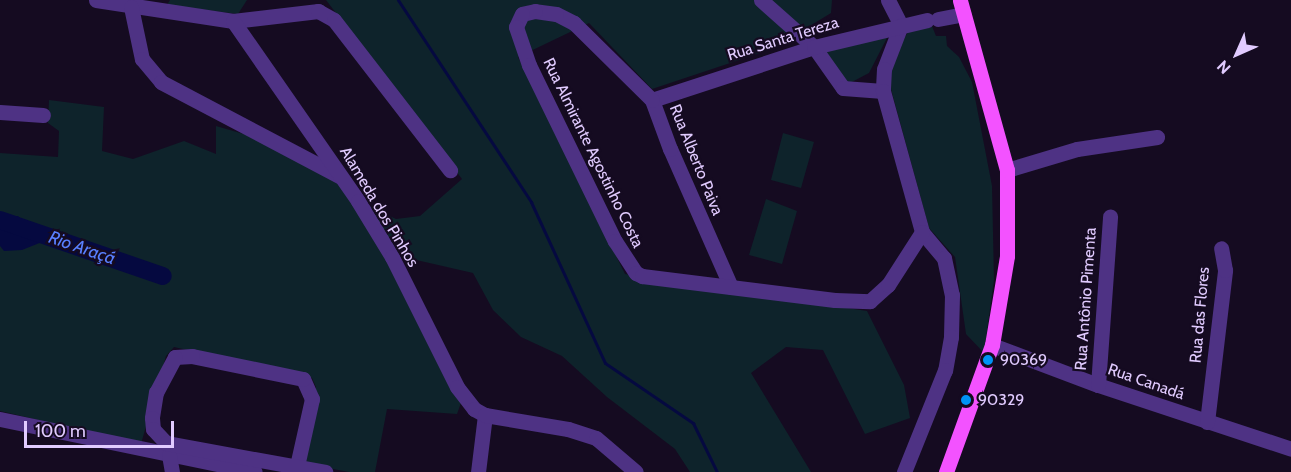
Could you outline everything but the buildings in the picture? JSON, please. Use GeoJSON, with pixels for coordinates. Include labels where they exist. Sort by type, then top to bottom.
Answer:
{"type":"FeatureCollection","features":[{"type":"Feature","properties":{"kind":"main road"},"geometry":{"type":"LineString","coordinates":[[946,472],[992,345],[1006,273],[1007,170],[962,7]]}},
{"type":"Feature","properties":{"kind":"street"},"geometry":{"type":"LineString","coordinates":[[96,0],[233,21],[310,10],[327,15],[450,170]]}},
{"type":"Feature","properties":{"kind":"street"},"geometry":{"type":"LineString","coordinates":[[761,0],[814,46],[843,88],[883,91]]}},
{"type":"Feature","properties":{"kind":"street"},"geometry":{"type":"LineString","coordinates":[[888,0],[901,25],[884,69],[883,91],[922,232],[944,258],[950,275],[951,337],[945,370],[904,472]]}},
{"type":"Feature","properties":{"kind":"street"},"geometry":{"type":"LineString","coordinates":[[131,7],[142,59],[161,82],[344,179]]}},
{"type":"Feature","properties":{"kind":"street","name":"Rua Santa Tereza"},"geometry":{"type":"LineString","coordinates":[[652,100],[814,46],[932,20],[962,7]]}},
{"type":"Feature","properties":{"kind":"street","name":"Rua Alberto Paiva"},"geometry":{"type":"LineString","coordinates":[[522,14],[545,13],[574,22],[652,100],[670,149],[731,287]]}},
{"type":"Feature","properties":{"kind":"street","name":"Rua Almirante Agostinho Costa"},"geometry":{"type":"LineString","coordinates":[[522,14],[516,27],[530,65],[630,268],[642,276],[870,301],[888,285],[922,232]]}},
{"type":"Feature","properties":{"kind":"street","name":"Alameda dos Pinhos"},"geometry":{"type":"LineString","coordinates":[[233,21],[344,179],[392,257],[457,387],[474,409],[485,415]]}},
{"type":"Feature","properties":{"kind":"street"},"geometry":{"type":"LineString","coordinates":[[0,112],[43,115]]}},
{"type":"Feature","properties":{"kind":"street"},"geometry":{"type":"LineString","coordinates":[[1007,170],[1077,149],[1157,137]]}},
{"type":"Feature","properties":{"kind":"street","name":"Rua Antônio Pimenta"},"geometry":{"type":"LineString","coordinates":[[1098,385],[1110,216]]}},
{"type":"Feature","properties":{"kind":"street","name":"Rua das Flores"},"geometry":{"type":"LineString","coordinates":[[1207,422],[1225,270],[1221,248]]}},
{"type":"Feature","properties":{"kind":"street","name":"Rua Canadá"},"geometry":{"type":"LineString","coordinates":[[992,345],[1098,385],[1291,449]]}},
{"type":"Feature","properties":{"kind":"street"},"geometry":{"type":"LineString","coordinates":[[297,466],[312,399],[303,379],[181,354],[169,364],[156,392],[153,429],[166,443],[325,472]]}},
{"type":"Feature","properties":{"kind":"street"},"geometry":{"type":"LineString","coordinates":[[478,472],[485,415],[568,429],[596,438],[636,472]]}},
{"type":"Feature","properties":{"kind":"street"},"geometry":{"type":"LineString","coordinates":[[0,419],[255,472]]}},
{"type":"Feature","properties":{"kind":"street"},"geometry":{"type":"LineString","coordinates":[[169,455],[172,472]]}},
{"type":"Feature","properties":{"kind":"shaded area"},"geometry":{"type":"Polygon","coordinates":[[[170,0],[247,0],[238,14],[167,5],[170,0]]]}},
{"type":"Feature","properties":{"kind":"shaded area"},"geometry":{"type":"Polygon","coordinates":[[[326,0],[832,0],[831,13],[772,49],[652,89],[589,23],[518,57],[625,274],[867,311],[904,385],[910,418],[865,434],[823,350],[786,347],[751,373],[811,472],[690,472],[675,449],[607,397],[562,356],[521,337],[493,310],[473,273],[399,256],[365,204],[396,219],[420,216],[462,179],[326,0]]]}},
{"type":"Feature","properties":{"kind":"shaded area"},"geometry":{"type":"Polygon","coordinates":[[[932,26],[936,36],[946,36],[947,46],[959,57],[972,82],[992,186],[994,280],[984,353],[966,334],[955,257],[929,228],[886,71],[909,30],[932,26]]]}},
{"type":"Feature","properties":{"kind":"shaded area"},"geometry":{"type":"Polygon","coordinates":[[[890,32],[869,73],[848,84],[818,47],[890,32]]]}},
{"type":"Feature","properties":{"kind":"shaded area"},"geometry":{"type":"Polygon","coordinates":[[[49,100],[104,107],[102,151],[133,159],[184,141],[216,154],[216,126],[254,137],[335,177],[369,225],[462,400],[457,414],[387,409],[375,472],[349,472],[301,463],[316,387],[312,378],[174,347],[166,356],[141,444],[0,411],[0,153],[58,157],[59,131],[48,123],[49,100]]]}},
{"type":"Feature","properties":{"kind":"shaded area"},"geometry":{"type":"Polygon","coordinates":[[[783,133],[814,142],[801,188],[771,180],[783,133]]]}},
{"type":"Feature","properties":{"kind":"shaded area"},"geometry":{"type":"Polygon","coordinates":[[[766,199],[797,211],[782,264],[749,255],[766,199]]]}},
{"type":"Feature","properties":{"kind":"shaded area"},"geometry":{"type":"Polygon","coordinates":[[[18,216],[38,236],[50,235],[55,245],[47,240],[22,250],[4,251],[0,246],[0,220],[18,216]]]}},
{"type":"Feature","properties":{"kind":"waterway"},"geometry":{"type":"LineString","coordinates":[[398,0],[531,202],[605,363],[693,423],[717,472]]}},
{"type":"Feature","properties":{"kind":"waterway","name":"Rio Araçá"},"geometry":{"type":"LineString","coordinates":[[0,220],[163,276]]}},
{"type":"Feature","properties":{"kind":"place","name":"90369"},"geometry":{"type":"Point","coordinates":[988,360]}},
{"type":"Feature","properties":{"kind":"place","name":"90329"},"geometry":{"type":"Point","coordinates":[966,400]}}]}
